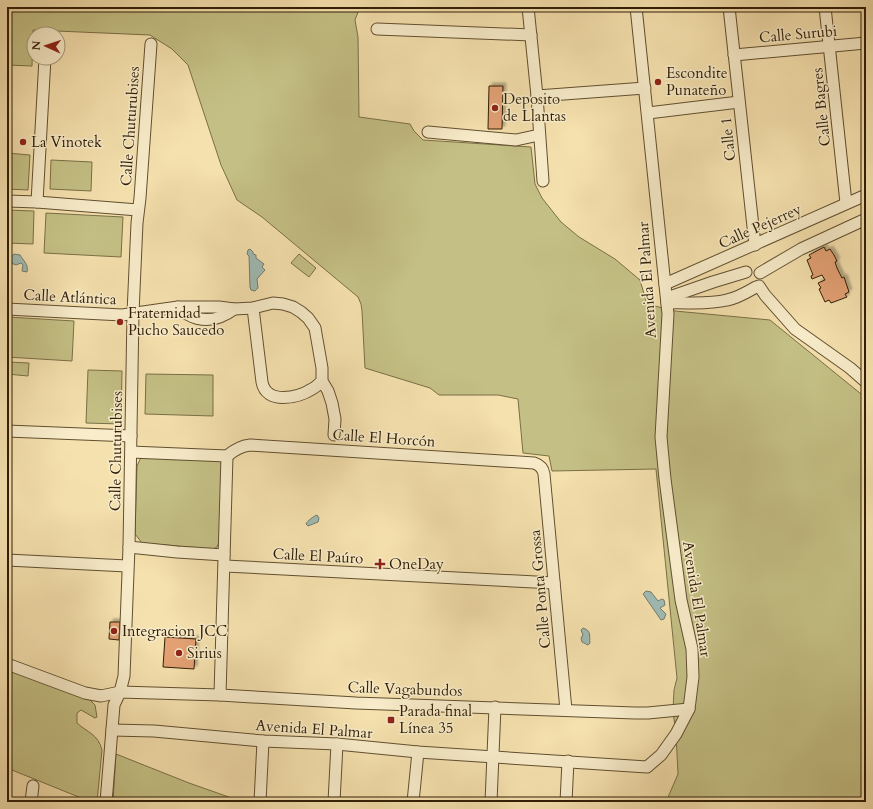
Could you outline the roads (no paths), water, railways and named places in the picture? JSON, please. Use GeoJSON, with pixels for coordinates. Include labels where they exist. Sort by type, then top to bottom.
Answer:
{"type":"FeatureCollection","features":[{"type":"Feature","properties":{"kind":"street"},"geometry":{"type":"LineString","coordinates":[[528,7],[537,96],[542,181]]}},
{"type":"Feature","properties":{"kind":"street","name":"Avenida El Palmar"},"geometry":{"type":"LineString","coordinates":[[112,730],[154,731],[264,741],[337,744],[418,752],[647,767],[661,755],[676,734],[689,709],[693,677],[692,649],[680,592],[661,437],[667,305],[636,7]]}},
{"type":"Feature","properties":{"kind":"street","name":"Calle 1"},"geometry":{"type":"LineString","coordinates":[[729,7],[755,245]]}},
{"type":"Feature","properties":{"kind":"street","name":"Calle Bagres"},"geometry":{"type":"LineString","coordinates":[[825,7],[846,203]]}},
{"type":"Feature","properties":{"kind":"street"},"geometry":{"type":"LineString","coordinates":[[377,29],[531,35]]}},
{"type":"Feature","properties":{"kind":"street","name":"Calle Surubi"},"geometry":{"type":"LineString","coordinates":[[734,55],[866,43]]}},
{"type":"Feature","properties":{"kind":"street","name":"Calle Chuturubises"},"geometry":{"type":"LineString","coordinates":[[106,802],[114,705],[120,692],[124,676],[129,547],[133,313],[138,210],[141,191],[151,44]]}},
{"type":"Feature","properties":{"kind":"street"},"geometry":{"type":"LineString","coordinates":[[36,202],[44,66]]}},
{"type":"Feature","properties":{"kind":"street"},"geometry":{"type":"LineString","coordinates":[[537,96],[645,88]]}},
{"type":"Feature","properties":{"kind":"street"},"geometry":{"type":"LineString","coordinates":[[648,113],[739,102]]}},
{"type":"Feature","properties":{"kind":"street"},"geometry":{"type":"LineString","coordinates":[[428,132],[516,140],[539,135]]}},
{"type":"Feature","properties":{"kind":"street","name":"Calle Pejerrey"},"geometry":{"type":"LineString","coordinates":[[665,284],[866,195]]}},
{"type":"Feature","properties":{"kind":"street"},"geometry":{"type":"LineString","coordinates":[[7,201],[138,210]]}},
{"type":"Feature","properties":{"kind":"street"},"geometry":{"type":"LineString","coordinates":[[760,273],[801,250],[866,219]]}},
{"type":"Feature","properties":{"kind":"street"},"geometry":{"type":"LineString","coordinates":[[752,269],[758,270],[762,279],[757,286],[740,296],[727,300],[712,303],[667,305],[713,282],[752,269]]}},
{"type":"Feature","properties":{"kind":"street"},"geometry":{"type":"LineString","coordinates":[[746,272],[744,278],[746,285],[752,288],[757,286]]}},
{"type":"Feature","properties":{"kind":"street"},"geometry":{"type":"LineString","coordinates":[[757,286],[795,329],[850,368],[866,382]]}},
{"type":"Feature","properties":{"kind":"street"},"geometry":{"type":"LineString","coordinates":[[322,381],[312,389],[296,396],[275,397],[266,392],[262,382],[253,308],[283,304],[301,312],[308,318],[315,328],[322,368],[322,381],[328,391],[332,403],[334,435]]}},
{"type":"Feature","properties":{"kind":"street","name":"Calle Atlántica"},"geometry":{"type":"LineString","coordinates":[[7,309],[122,315],[178,307],[190,317],[205,320],[219,312],[234,309],[253,308]]}},
{"type":"Feature","properties":{"kind":"street"},"geometry":{"type":"LineString","coordinates":[[7,431],[131,436]]}},
{"type":"Feature","properties":{"kind":"street","name":"Calle El Horcón"},"geometry":{"type":"LineString","coordinates":[[227,456],[242,446],[250,445],[534,463],[541,467]]}},
{"type":"Feature","properties":{"kind":"street"},"geometry":{"type":"LineString","coordinates":[[131,452],[227,456],[220,695]]}},
{"type":"Feature","properties":{"kind":"street","name":"Calle Ponta Grossa"},"geometry":{"type":"LineString","coordinates":[[541,467],[544,474],[566,710]]}},
{"type":"Feature","properties":{"kind":"street","name":"Calle El Paúro"},"geometry":{"type":"LineString","coordinates":[[129,547],[178,552],[224,560],[554,583]]}},
{"type":"Feature","properties":{"kind":"street"},"geometry":{"type":"LineString","coordinates":[[7,560],[128,566]]}},
{"type":"Feature","properties":{"kind":"street","name":"Calle Vagabundos"},"geometry":{"type":"LineString","coordinates":[[7,664],[85,694],[101,696],[120,692],[220,695],[356,703],[648,713],[689,709]]}},
{"type":"Feature","properties":{"kind":"street"},"geometry":{"type":"LineString","coordinates":[[491,802],[495,707]]}},
{"type":"Feature","properties":{"kind":"street"},"geometry":{"type":"LineString","coordinates":[[260,802],[264,741]]}},
{"type":"Feature","properties":{"kind":"street"},"geometry":{"type":"LineString","coordinates":[[334,802],[337,744]]}},
{"type":"Feature","properties":{"kind":"street"},"geometry":{"type":"LineString","coordinates":[[412,802],[418,752]]}},
{"type":"Feature","properties":{"kind":"street"},"geometry":{"type":"LineString","coordinates":[[566,802],[568,762]]}},
{"type":"Feature","properties":{"kind":"street"},"geometry":{"type":"LineString","coordinates":[[31,802],[33,786]]}},
{"type":"Feature","properties":{"kind":"water"},"geometry":{"type":"Polygon","coordinates":[[[250,249],[253,254],[256,255],[256,258],[264,264],[262,267],[265,270],[257,279],[258,288],[255,291],[251,290],[250,287],[249,256],[247,254],[248,250],[250,249]]]}},
{"type":"Feature","properties":{"kind":"water"},"geometry":{"type":"Polygon","coordinates":[[[14,254],[20,255],[26,265],[27,272],[22,271],[23,265],[21,263],[16,265],[11,263],[10,259],[14,254]]]}},
{"type":"Feature","properties":{"kind":"water"},"geometry":{"type":"Polygon","coordinates":[[[317,515],[319,518],[318,522],[308,526],[306,524],[308,521],[317,515]]]}},
{"type":"Feature","properties":{"kind":"water"},"geometry":{"type":"Polygon","coordinates":[[[646,591],[651,592],[658,601],[662,599],[664,600],[665,605],[660,608],[666,614],[664,619],[661,620],[643,594],[646,591]]]}},
{"type":"Feature","properties":{"kind":"water"},"geometry":{"type":"Polygon","coordinates":[[[583,628],[590,634],[590,643],[588,645],[582,642],[581,638],[583,635],[581,630],[583,628]]]}},
{"type":"Feature","properties":{"kind":"place","name":"Escondite Punateño"},"geometry":{"type":"Point","coordinates":[658,82]}},
{"type":"Feature","properties":{"kind":"place","name":"Deposito de Llantas"},"geometry":{"type":"Point","coordinates":[495,108]}},
{"type":"Feature","properties":{"kind":"place","name":"La Vinotek"},"geometry":{"type":"Point","coordinates":[23,142]}},
{"type":"Feature","properties":{"kind":"place","name":"Fraternidad Pucho Saucedo"},"geometry":{"type":"Point","coordinates":[120,322]}},
{"type":"Feature","properties":{"kind":"place","name":"OneDay"},"geometry":{"type":"Point","coordinates":[380,564]}},
{"type":"Feature","properties":{"kind":"place","name":"Integracion JCC"},"geometry":{"type":"Point","coordinates":[114,631]}},
{"type":"Feature","properties":{"kind":"place","name":"Sirius"},"geometry":{"type":"Point","coordinates":[179,653]}},
{"type":"Feature","properties":{"kind":"place","name":"Parada final Línea 35"},"geometry":{"type":"Point","coordinates":[391,720]}}]}
